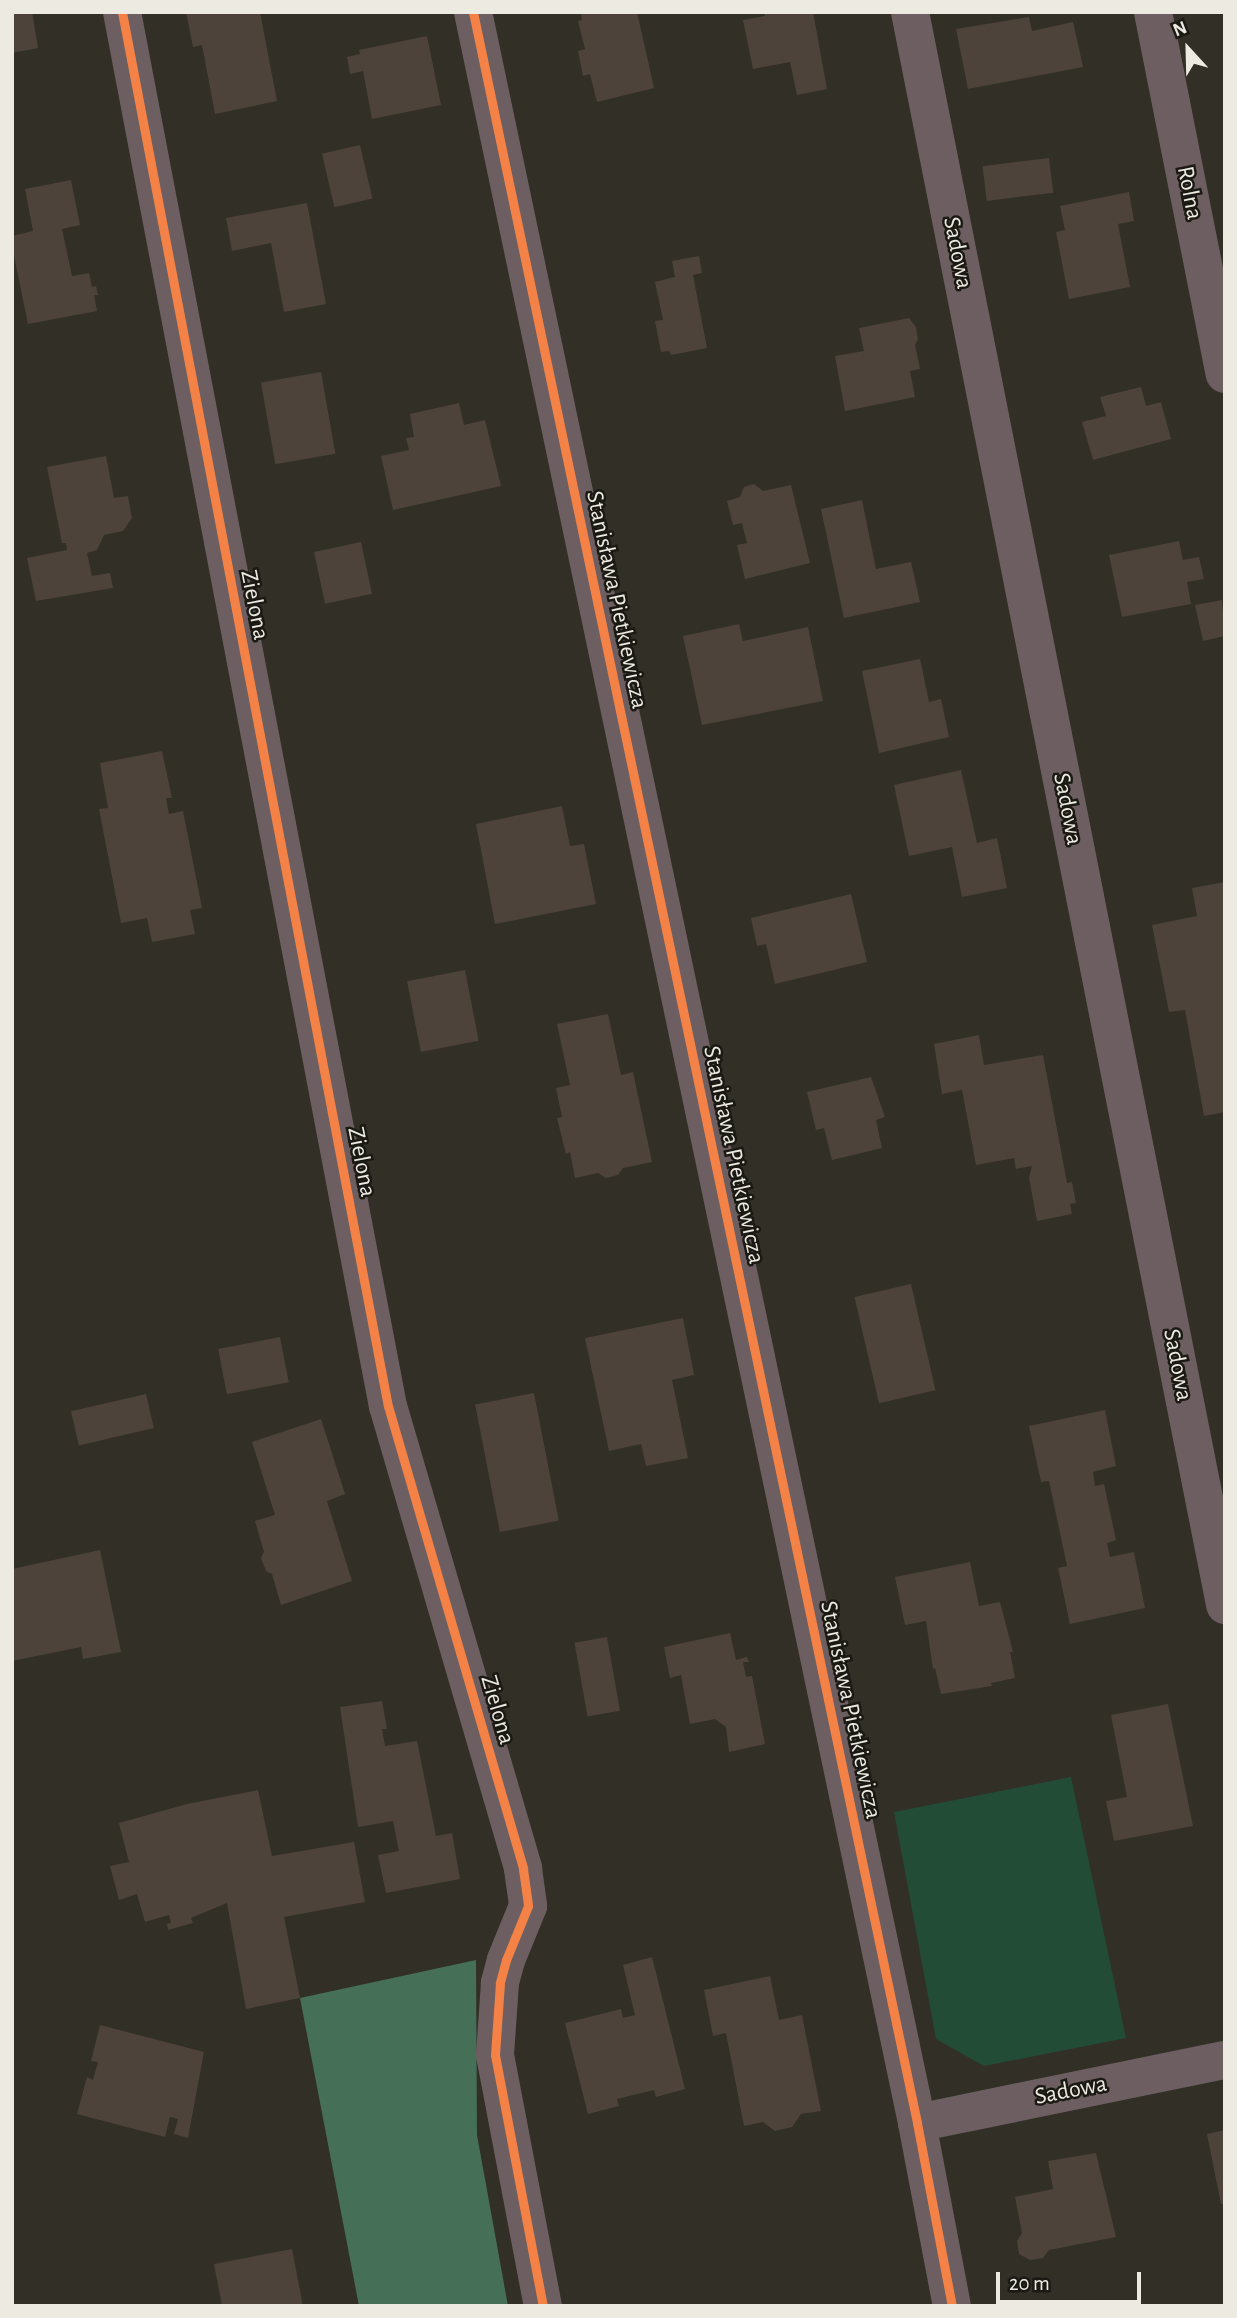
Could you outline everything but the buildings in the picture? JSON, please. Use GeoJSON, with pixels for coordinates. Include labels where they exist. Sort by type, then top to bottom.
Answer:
{"type":"FeatureCollection","features":[{"type":"Feature","properties":{"kind":"street","name":"Zielona"},"geometry":{"type":"LineString","coordinates":[[122,12],[388,1406],[523,1869],[528,1906],[506,1959],[500,1983],[495,2055],[543,2306]]}},
{"type":"Feature","properties":{"kind":"street","name":"Stanisława Pietkiewicza"},"geometry":{"type":"LineString","coordinates":[[473,12],[917,2123],[953,2306]]}},
{"type":"Feature","properties":{"kind":"street","name":"Sadowa"},"geometry":{"type":"LineString","coordinates":[[909,12],[1225,1605]]}},
{"type":"Feature","properties":{"kind":"street","name":"Rolna"},"geometry":{"type":"LineString","coordinates":[[1153,12],[1225,374]]}},
{"type":"Feature","properties":{"kind":"street","name":"Sadowa"},"geometry":{"type":"LineString","coordinates":[[917,2123],[1225,2060]]}},
{"type":"Feature","properties":{"kind":"green space"},"geometry":{"type":"Polygon","coordinates":[[[1071,1777],[1126,2038],[984,2066],[936,2039],[894,1812],[1071,1777]]]}},
{"type":"Feature","properties":{"kind":"green space"},"geometry":{"type":"Polygon","coordinates":[[[476,1960],[477,2135],[508,2306],[359,2306],[300,1998],[476,1960]]]}},
{"type":"Feature","properties":{"kind":"cycle path"},"geometry":{"type":"LineString","coordinates":[[122,12],[388,1406],[523,1869],[528,1906],[506,1960],[500,1983],[495,2055],[543,2306]]}},
{"type":"Feature","properties":{"kind":"cycle path"},"geometry":{"type":"LineString","coordinates":[[473,12],[917,2123],[952,2306]]}}]}
